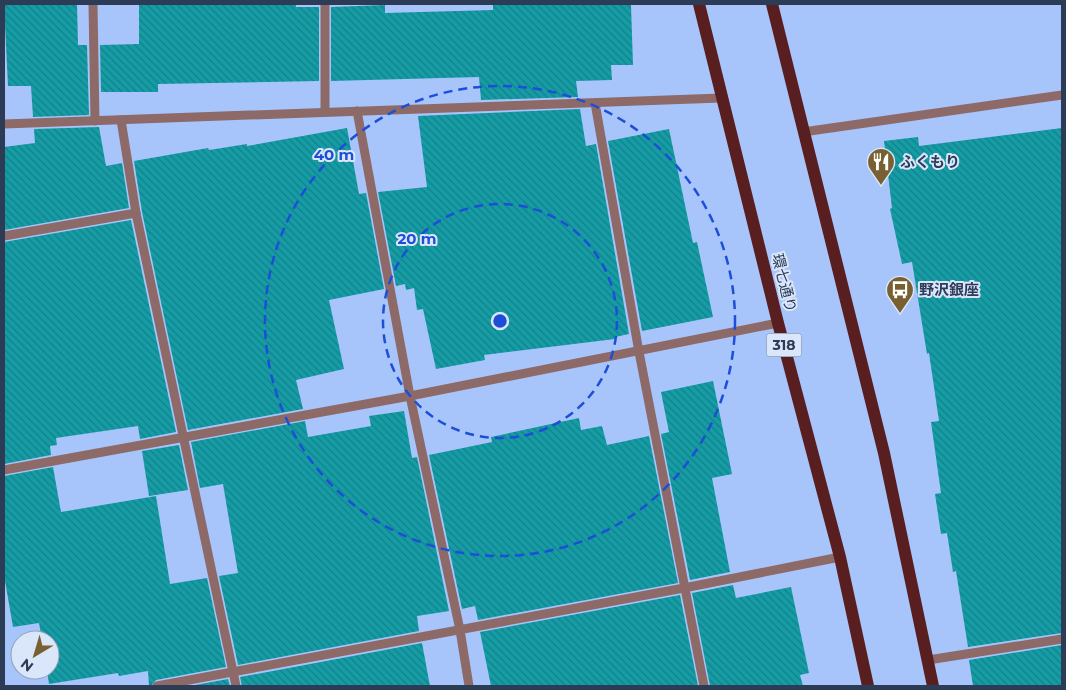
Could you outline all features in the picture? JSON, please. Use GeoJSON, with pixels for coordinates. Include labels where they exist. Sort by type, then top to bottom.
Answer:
{"type":"FeatureCollection","features":[{"type":"Feature","properties":{"kind":"main road","name":"環七通り"},"geometry":{"type":"LineString","coordinates":[[699,4],[778,323],[840,557],[868,686]]}},
{"type":"Feature","properties":{"kind":"main road"},"geometry":{"type":"LineString","coordinates":[[772,4],[884,454],[932,686]]}},
{"type":"Feature","properties":{"kind":"street"},"geometry":{"type":"LineString","coordinates":[[93,4],[95,121]]}},
{"type":"Feature","properties":{"kind":"street"},"geometry":{"type":"LineString","coordinates":[[325,4],[326,112]]}},
{"type":"Feature","properties":{"kind":"street"},"geometry":{"type":"LineString","coordinates":[[803,132],[1062,95]]}},
{"type":"Feature","properties":{"kind":"street"},"geometry":{"type":"LineString","coordinates":[[4,124],[721,98]]}},
{"type":"Feature","properties":{"kind":"street"},"geometry":{"type":"LineString","coordinates":[[595,103],[639,352],[704,686]]}},
{"type":"Feature","properties":{"kind":"street"},"geometry":{"type":"LineString","coordinates":[[357,111],[410,396],[460,630],[469,686]]}},
{"type":"Feature","properties":{"kind":"street"},"geometry":{"type":"LineString","coordinates":[[121,120],[136,214],[236,686]]}},
{"type":"Feature","properties":{"kind":"street"},"geometry":{"type":"LineString","coordinates":[[4,236],[136,214]]}},
{"type":"Feature","properties":{"kind":"street"},"geometry":{"type":"LineString","coordinates":[[4,470],[410,396],[778,323]]}},
{"type":"Feature","properties":{"kind":"street"},"geometry":{"type":"LineString","coordinates":[[157,686],[234,673],[840,557]]}},
{"type":"Feature","properties":{"kind":"street"},"geometry":{"type":"LineString","coordinates":[[928,660],[1062,639]]}},
{"type":"Feature","properties":{"kind":"building"},"geometry":{"type":"Polygon","coordinates":[[[4,4],[77,4],[78,45],[87,45],[89,115],[33,117],[31,86],[8,86],[4,4]]]}},
{"type":"Feature","properties":{"kind":"building"},"geometry":{"type":"Polygon","coordinates":[[[139,4],[296,4],[296,7],[319,7],[319,81],[158,84],[158,92],[101,92],[100,45],[139,44],[139,4]]]}},
{"type":"Feature","properties":{"kind":"building"},"geometry":{"type":"Polygon","coordinates":[[[385,5],[385,13],[493,10],[493,5],[631,5],[633,65],[611,65],[612,80],[576,81],[578,97],[481,100],[479,77],[331,81],[331,7],[385,5]]]}},
{"type":"Feature","properties":{"kind":"building"},"geometry":{"type":"Polygon","coordinates":[[[580,109],[586,146],[596,144],[629,334],[615,337],[615,339],[484,355],[485,360],[436,369],[423,309],[417,310],[414,288],[406,290],[405,284],[396,286],[378,192],[427,187],[418,116],[580,109]]]}},
{"type":"Feature","properties":{"kind":"building"},"geometry":{"type":"Polygon","coordinates":[[[99,127],[106,166],[122,163],[129,208],[4,230],[4,147],[35,143],[34,129],[99,127]]]}},
{"type":"Feature","properties":{"kind":"building"},"geometry":{"type":"Polygon","coordinates":[[[347,128],[359,194],[366,193],[384,289],[329,300],[344,369],[296,380],[303,409],[188,430],[142,212],[134,161],[208,148],[209,150],[247,144],[247,146],[347,128]]]}},
{"type":"Feature","properties":{"kind":"building"},"geometry":{"type":"Polygon","coordinates":[[[1062,128],[1062,633],[968,647],[956,571],[953,572],[947,533],[941,534],[935,494],[941,493],[931,422],[939,421],[929,353],[927,354],[912,262],[902,264],[890,209],[892,208],[884,141],[918,137],[919,146],[1062,128]]]}},
{"type":"Feature","properties":{"kind":"building"},"geometry":{"type":"Polygon","coordinates":[[[669,129],[693,243],[697,242],[713,317],[642,331],[608,141],[669,129]]]}},
{"type":"Feature","properties":{"kind":"building"},"geometry":{"type":"Polygon","coordinates":[[[131,220],[176,432],[140,439],[138,426],[56,438],[57,445],[50,446],[51,455],[4,464],[4,242],[131,220]]]}},
{"type":"Feature","properties":{"kind":"building"},"geometry":{"type":"Polygon","coordinates":[[[713,381],[732,474],[712,478],[730,572],[690,580],[661,434],[669,432],[661,392],[713,381]]]}},
{"type":"Feature","properties":{"kind":"building"},"geometry":{"type":"Polygon","coordinates":[[[404,411],[412,458],[417,457],[449,611],[417,616],[419,631],[238,665],[219,576],[238,573],[223,484],[200,488],[191,442],[305,421],[308,437],[371,426],[369,416],[404,411]]]}},
{"type":"Feature","properties":{"kind":"building"},"geometry":{"type":"Polygon","coordinates":[[[579,418],[581,430],[602,426],[607,445],[649,436],[678,583],[478,620],[475,606],[462,609],[429,455],[492,442],[491,437],[579,418]]]}},
{"type":"Feature","properties":{"kind":"building"},"geometry":{"type":"Polygon","coordinates":[[[179,445],[188,490],[149,496],[142,451],[179,445]]]}},
{"type":"Feature","properties":{"kind":"building"},"geometry":{"type":"Polygon","coordinates":[[[53,467],[61,512],[156,496],[170,584],[207,578],[226,667],[156,680],[151,686],[149,686],[148,671],[119,676],[118,673],[49,684],[48,680],[60,680],[60,630],[40,630],[39,623],[13,627],[4,575],[4,476],[53,467]]]}},
{"type":"Feature","properties":{"kind":"building"},"geometry":{"type":"Polygon","coordinates":[[[733,585],[736,598],[791,587],[809,673],[800,675],[803,686],[710,686],[692,593],[733,585]]]}},
{"type":"Feature","properties":{"kind":"building"},"geometry":{"type":"Polygon","coordinates":[[[680,595],[698,686],[491,686],[480,632],[680,595]]]}},
{"type":"Feature","properties":{"kind":"building"},"geometry":{"type":"Polygon","coordinates":[[[422,643],[430,686],[242,686],[240,677],[422,643]]]}},
{"type":"Feature","properties":{"kind":"building"},"geometry":{"type":"Polygon","coordinates":[[[1062,645],[1062,686],[973,686],[969,660],[1062,645]]]}},
{"type":"Feature","properties":{"kind":"building"},"geometry":{"type":"Polygon","coordinates":[[[228,679],[230,686],[190,686],[228,679]]]}},
{"type":"Feature","properties":{"kind":"place","name":"ふくもり"},"geometry":{"type":"Point","coordinates":[881,186]}},
{"type":"Feature","properties":{"kind":"place","name":"野沢銀座"},"geometry":{"type":"Point","coordinates":[900,314]}}]}
